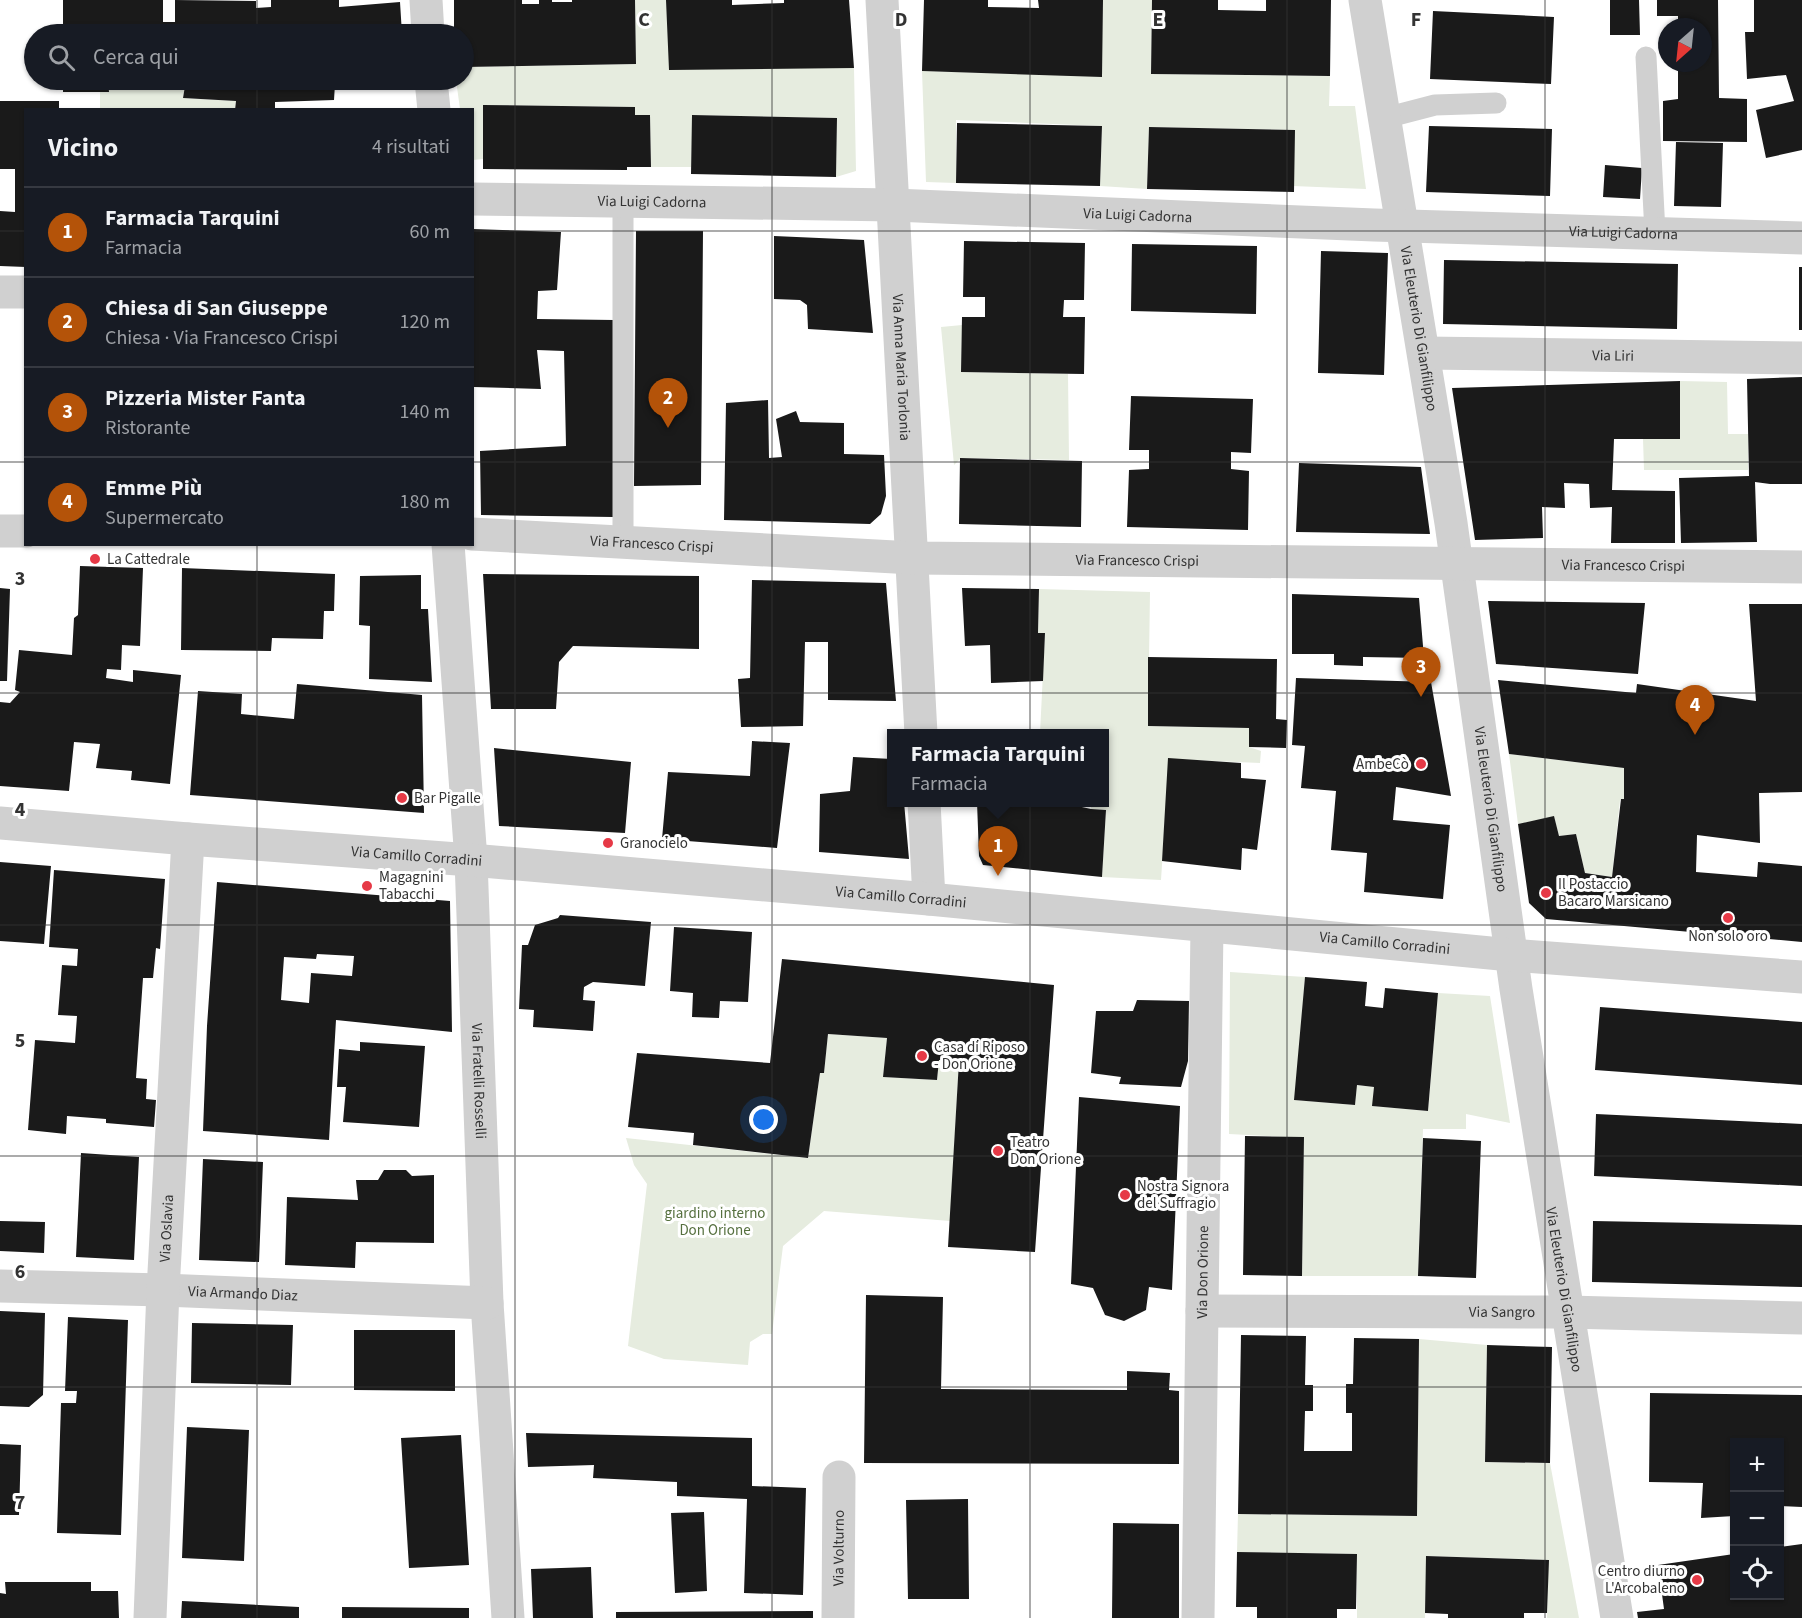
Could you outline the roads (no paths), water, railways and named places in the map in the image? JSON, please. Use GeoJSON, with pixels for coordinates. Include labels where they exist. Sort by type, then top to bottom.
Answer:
{"type":"FeatureCollection","features":[{"type":"Feature","properties":{"kind":"street"},"geometry":{"type":"LineString","coordinates":[[426,0],[427,24]]}},
{"type":"Feature","properties":{"kind":"street","name":"Via Anna Maria Torlonia"},"geometry":{"type":"LineString","coordinates":[[882,0],[921,729]]}},
{"type":"Feature","properties":{"kind":"street","name":"Via Eleuterio Di Gianfilippo"},"geometry":{"type":"LineString","coordinates":[[1365,0],[1424,353],[1511,956],[1617,1618]]}},
{"type":"Feature","properties":{"kind":"street"},"geometry":{"type":"LineString","coordinates":[[432,90],[434,108]]}},
{"type":"Feature","properties":{"kind":"street","name":"Via Luigi Cadorna"},"geometry":{"type":"LineString","coordinates":[[474,200],[894,205],[1403,226],[1802,238]]}},
{"type":"Feature","properties":{"kind":"street"},"geometry":{"type":"LineString","coordinates":[[0,292],[24,292]]}},
{"type":"Feature","properties":{"kind":"street","name":"Via Liri"},"geometry":{"type":"LineString","coordinates":[[1424,353],[1802,358]]}},
{"type":"Feature","properties":{"kind":"street"},"geometry":{"type":"LineString","coordinates":[[0,531],[24,531]]}},
{"type":"Feature","properties":{"kind":"street","name":"Via Francesco Crispi"},"geometry":{"type":"LineString","coordinates":[[474,534],[913,558],[1802,567]]}},
{"type":"Feature","properties":{"kind":"street","name":"Via Fratelli Rosselli"},"geometry":{"type":"LineString","coordinates":[[448,546],[471,860],[487,1303],[508,1618]]}},
{"type":"Feature","properties":{"kind":"street"},"geometry":{"type":"LineString","coordinates":[[924,807],[929,899]]}},
{"type":"Feature","properties":{"kind":"street","name":"Via Camillo Corradini"},"geometry":{"type":"LineString","coordinates":[[0,823],[929,899],[1511,956],[1802,977]]}},
{"type":"Feature","properties":{"kind":"street","name":"Via Oslavia"},"geometry":{"type":"LineString","coordinates":[[150,1618],[163,1290],[188,839]]}},
{"type":"Feature","properties":{"kind":"street","name":"Via Don Orione"},"geometry":{"type":"LineString","coordinates":[[1198,1618],[1207,926]]}},
{"type":"Feature","properties":{"kind":"street","name":"Via Armando Diaz"},"geometry":{"type":"LineString","coordinates":[[0,1286],[487,1303]]}},
{"type":"Feature","properties":{"kind":"street","name":"Via Sangro"},"geometry":{"type":"LineString","coordinates":[[1202,1311],[1568,1312],[1802,1318]]}},
{"type":"Feature","properties":{"kind":"street","name":"Via Volturno"},"geometry":{"type":"LineString","coordinates":[[838,1618],[840,1478]]}},
{"type":"Feature","properties":{"kind":"lane"},"geometry":{"type":"LineString","coordinates":[[1646,57],[1655,233]]}},
{"type":"Feature","properties":{"kind":"lane"},"geometry":{"type":"LineString","coordinates":[[1385,118],[1434,105],[1496,103]]}},
{"type":"Feature","properties":{"kind":"lane"},"geometry":{"type":"LineString","coordinates":[[623,202],[623,543]]}},
{"type":"Feature","properties":{"kind":"place","name":"Chiesa di San Giuseppe"},"geometry":{"type":"Point","coordinates":[668,428]}},
{"type":"Feature","properties":{"kind":"place","name":"La Cattedrale"},"geometry":{"type":"Point","coordinates":[95,559]}},
{"type":"Feature","properties":{"kind":"place","name":"Pizzeria Mister Fanta"},"geometry":{"type":"Point","coordinates":[1421,697]}},
{"type":"Feature","properties":{"kind":"place","name":"Emme Più"},"geometry":{"type":"Point","coordinates":[1695,735]}},
{"type":"Feature","properties":{"kind":"place","name":"AmbeCò"},"geometry":{"type":"Point","coordinates":[1421,764]}},
{"type":"Feature","properties":{"kind":"place","name":"Bar Pigalle"},"geometry":{"type":"Point","coordinates":[402,798]}},
{"type":"Feature","properties":{"kind":"place","name":"Granocielo"},"geometry":{"type":"Point","coordinates":[608,843]}},
{"type":"Feature","properties":{"kind":"place","name":"Farmacia Tarquini"},"geometry":{"type":"Point","coordinates":[998,876]}},
{"type":"Feature","properties":{"kind":"place","name":"Magagnini Tabacchi"},"geometry":{"type":"Point","coordinates":[367,886]}},
{"type":"Feature","properties":{"kind":"place","name":"Il Postaccio Bacaro Marsicano"},"geometry":{"type":"Point","coordinates":[1546,893]}},
{"type":"Feature","properties":{"kind":"place","name":"Non solo oro"},"geometry":{"type":"Point","coordinates":[1728,918]}},
{"type":"Feature","properties":{"kind":"place","name":"Casa di Riposo - Don Orione"},"geometry":{"type":"Point","coordinates":[922,1056]}},
{"type":"Feature","properties":{"kind":"place","name":"Teatro Don Orione"},"geometry":{"type":"Point","coordinates":[998,1151]}},
{"type":"Feature","properties":{"kind":"place","name":"Nostra Signora del Suffragio"},"geometry":{"type":"Point","coordinates":[1125,1195]}},
{"type":"Feature","properties":{"kind":"place","name":"Centro diurno L'Arcobaleno"},"geometry":{"type":"Point","coordinates":[1697,1580]}},
{"type":"Feature","properties":{"kind":"park label","name":"giardino interno Don Orione"},"geometry":{"type":"Point","coordinates":[715,1222]}}]}
